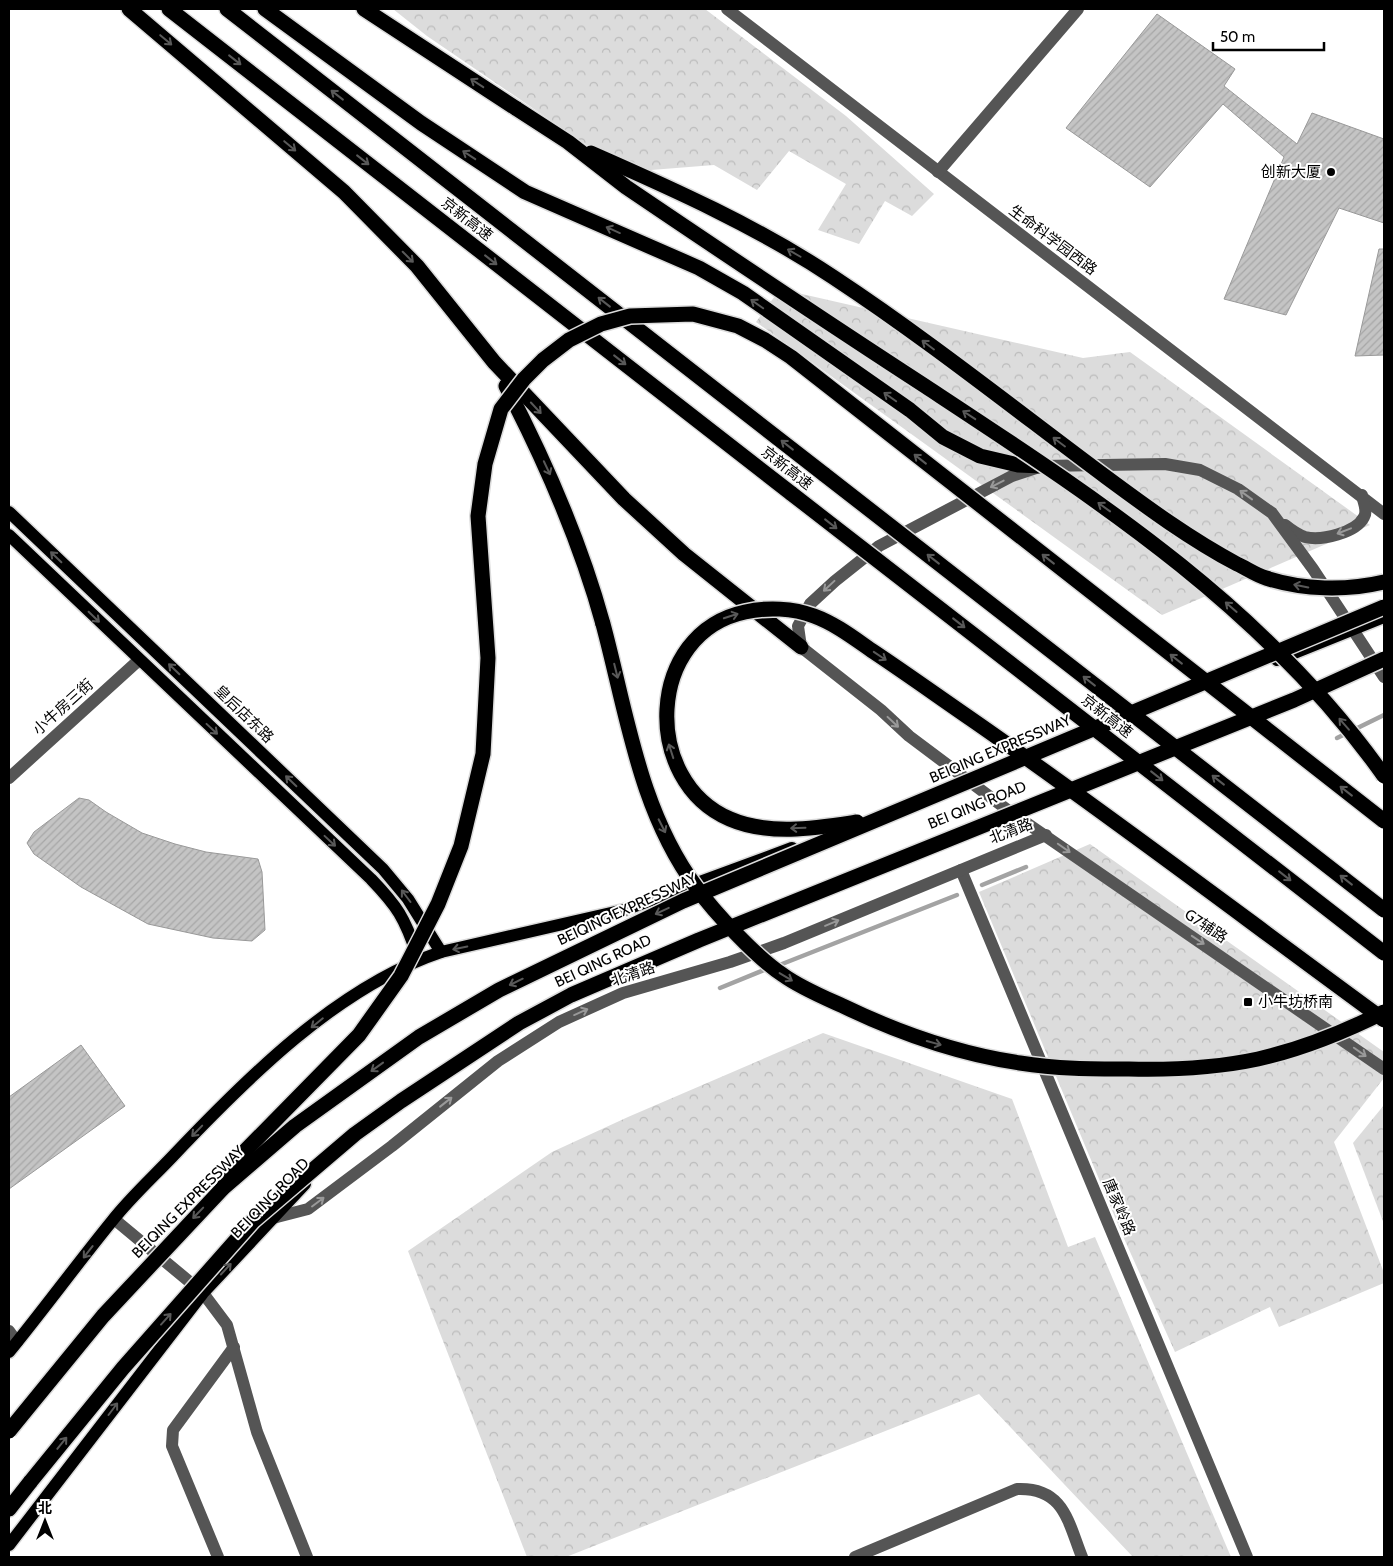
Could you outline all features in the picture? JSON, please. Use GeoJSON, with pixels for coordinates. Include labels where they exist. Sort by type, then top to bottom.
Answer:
{"type":"FeatureCollection","features":[{"type":"Feature","properties":{"kind":"highway"},"geometry":{"type":"LineString","coordinates":[[129,9],[344,192],[417,266],[494,362],[624,499],[684,554],[800,647]]}},
{"type":"Feature","properties":{"kind":"highway","name":"京新高速"},"geometry":{"type":"LineString","coordinates":[[169,9],[1384,953]]}},
{"type":"Feature","properties":{"kind":"highway","name":"京新高速"},"geometry":{"type":"LineString","coordinates":[[227,9],[1384,910]]}},
{"type":"Feature","properties":{"kind":"highway"},"geometry":{"type":"LineString","coordinates":[[265,9],[421,123],[525,192],[699,268],[742,293],[910,410],[943,437],[980,456],[1018,465],[1042,466]]}},
{"type":"Feature","properties":{"kind":"highway"},"geometry":{"type":"LineString","coordinates":[[364,9],[568,142],[626,187],[1082,491],[1203,582],[1257,629],[1338,717],[1384,776]]}},
{"type":"Feature","properties":{"kind":"highway"},"geometry":{"type":"LineString","coordinates":[[568,142],[669,187],[795,253],[834,277],[1167,522],[1224,557],[1264,578],[1308,588],[1365,586],[1384,582]]}},
{"type":"Feature","properties":{"kind":"highway"},"geometry":{"type":"LineString","coordinates":[[223,1188],[244,1152],[359,1035],[401,976],[438,904],[461,846],[483,754],[488,658],[487,612],[478,516],[485,464],[501,410],[524,379],[543,360],[569,340],[601,324],[630,316],[693,314],[738,326],[765,340],[791,357],[1384,821]]}},
{"type":"Feature","properties":{"kind":"highway"},"geometry":{"type":"LineString","coordinates":[[494,362],[533,439],[567,515],[589,572],[634,751],[647,792],[676,854],[696,887],[744,940],[782,975],[870,1019],[921,1039],[1020,1063],[1077,1069],[1154,1069],[1206,1066],[1257,1059],[1311,1044],[1384,1012]]}},
{"type":"Feature","properties":{"kind":"highway","name":"BEIQING EXPRESSWAY"},"geometry":{"type":"LineString","coordinates":[[9,1431],[103,1316],[223,1188],[295,1126],[420,1037],[499,990],[683,901],[1384,607]]}},
{"type":"Feature","properties":{"kind":"highway"},"geometry":{"type":"LineString","coordinates":[[881,818],[820,827],[781,828],[752,826],[729,819],[701,800],[685,782],[676,764],[665,720],[672,676],[683,655],[700,634],[724,618],[746,612],[774,609],[813,616],[842,630],[992,734],[1384,1020]]}},
{"type":"Feature","properties":{"kind":"highway"},"geometry":{"type":"LineString","coordinates":[[9,1509],[123,1368],[253,1222],[355,1134],[400,1101],[519,1023],[571,995],[690,944],[1294,700],[1381,659]]}},
{"type":"Feature","properties":{"kind":"main road","name":"皇后店东路"},"geometry":{"type":"LineString","coordinates":[[9,512],[383,868],[408,899],[441,952]]}},
{"type":"Feature","properties":{"kind":"main road"},"geometry":{"type":"LineString","coordinates":[[9,535],[395,904],[409,930],[418,960]]}},
{"type":"Feature","properties":{"kind":"main road","name":"BEI QING ROAD"},"geometry":{"type":"LineString","coordinates":[[13,1347],[114,1219],[207,1120],[289,1045],[328,1014],[375,983],[418,960],[441,952],[624,910],[886,812],[972,783],[1384,617]]}},
{"type":"Feature","properties":{"kind":"main road","name":"BEI QING ROAD"},"geometry":{"type":"LineString","coordinates":[[9,1545],[203,1293],[319,1170],[383,1116],[455,1060],[518,1020],[582,987],[698,936],[1381,659]]}},
{"type":"Feature","properties":{"kind":"street","name":"生命科学园西路"},"geometry":{"type":"LineString","coordinates":[[727,9],[1362,495],[1384,514]]}},
{"type":"Feature","properties":{"kind":"street"},"geometry":{"type":"LineString","coordinates":[[938,172],[1078,9]]}},
{"type":"Feature","properties":{"kind":"street"},"geometry":{"type":"LineString","coordinates":[[800,647],[798,626],[810,604],[835,581],[879,546],[1012,476],[1042,466],[1165,464],[1200,470],[1238,489],[1304,537],[1326,538],[1356,526],[1364,518],[1366,511],[1362,495]]}},
{"type":"Feature","properties":{"kind":"street"},"geometry":{"type":"LineString","coordinates":[[1272,513],[1314,569],[1354,629],[1381,659],[1384,676]]}},
{"type":"Feature","properties":{"kind":"street","name":"G7辅路"},"geometry":{"type":"LineString","coordinates":[[800,647],[881,710],[909,736],[1009,810],[1384,1068]]}},
{"type":"Feature","properties":{"kind":"street","name":"小牛房三街"},"geometry":{"type":"LineString","coordinates":[[9,778],[139,660]]}},
{"type":"Feature","properties":{"kind":"street","name":"北清路"},"geometry":{"type":"LineString","coordinates":[[273,1218],[308,1209],[392,1146],[498,1061],[559,1022],[623,993],[730,962],[784,943],[1046,835]]}},
{"type":"Feature","properties":{"kind":"street","name":"唐家岭路"},"geometry":{"type":"LineString","coordinates":[[961,870],[1247,1557]]}},
{"type":"Feature","properties":{"kind":"street"},"geometry":{"type":"LineString","coordinates":[[114,1219],[203,1293],[228,1325],[257,1432],[307,1557]]}},
{"type":"Feature","properties":{"kind":"street"},"geometry":{"type":"LineString","coordinates":[[9,1331],[13,1347]]}},
{"type":"Feature","properties":{"kind":"street"},"geometry":{"type":"LineString","coordinates":[[218,1557],[172,1446],[173,1430],[234,1347]]}},
{"type":"Feature","properties":{"kind":"street"},"geometry":{"type":"LineString","coordinates":[[855,1557],[1017,1490],[1032,1489],[1048,1495],[1061,1505],[1082,1557]]}},
{"type":"Feature","properties":{"kind":"green space"},"geometry":{"type":"Polygon","coordinates":[[[393,9],[705,9],[846,116],[934,194],[912,216],[885,201],[859,244],[818,230],[846,184],[789,151],[757,190],[714,165],[626,172],[427,36],[393,9]]]}},
{"type":"Feature","properties":{"kind":"green space"},"geometry":{"type":"Polygon","coordinates":[[[780,289],[1083,358],[1130,352],[1370,525],[1162,615],[756,322],[780,289]]]}},
{"type":"Feature","properties":{"kind":"green space"},"geometry":{"type":"Polygon","coordinates":[[[1090,844],[1384,1052],[1384,1078],[1334,1142],[1384,1273],[1384,1283],[1279,1327],[1270,1307],[1175,1352],[1122,1234],[979,892],[1090,844]]]}},
{"type":"Feature","properties":{"kind":"green space"},"geometry":{"type":"Polygon","coordinates":[[[823,1033],[1012,1099],[1068,1247],[1095,1237],[1231,1557],[1133,1557],[979,1394],[566,1557],[527,1557],[408,1251],[552,1152],[823,1033]]]}},
{"type":"Feature","properties":{"kind":"green space"},"geometry":{"type":"Polygon","coordinates":[[[1384,1105],[1384,1224],[1353,1143],[1384,1105]]]}},
{"type":"Feature","properties":{"kind":"building","name":"创新大厦"},"geometry":{"type":"Polygon","coordinates":[[[1157,14],[1235,69],[1224,86],[1297,144],[1312,113],[1384,139],[1384,223],[1339,208],[1286,315],[1224,299],[1284,157],[1223,104],[1150,187],[1066,128],[1157,14]]]}},
{"type":"Feature","properties":{"kind":"building"},"geometry":{"type":"Polygon","coordinates":[[[1379,249],[1384,249],[1384,355],[1355,356],[1379,249]]]}},
{"type":"Feature","properties":{"kind":"building"},"geometry":{"type":"Polygon","coordinates":[[[79,798],[89,800],[142,833],[206,852],[258,859],[262,872],[265,930],[252,941],[213,938],[148,924],[81,887],[34,854],[27,843],[34,832],[79,798]]]}},
{"type":"Feature","properties":{"kind":"building"},"geometry":{"type":"Polygon","coordinates":[[[81,1045],[125,1106],[9,1189],[9,1097],[81,1045]]]}},
{"type":"Feature","properties":{"kind":"waterway"},"geometry":{"type":"LineString","coordinates":[[1337,738],[1384,715]]}},
{"type":"Feature","properties":{"kind":"waterway"},"geometry":{"type":"LineString","coordinates":[[982,885],[1026,867]]}},
{"type":"Feature","properties":{"kind":"waterway"},"geometry":{"type":"LineString","coordinates":[[777,966],[957,895]]}},
{"type":"Feature","properties":{"kind":"waterway"},"geometry":{"type":"LineString","coordinates":[[720,988],[769,968]]}},
{"type":"Feature","properties":{"kind":"place","name":"创新大厦"},"geometry":{"type":"Point","coordinates":[1331,172]}},
{"type":"Feature","properties":{"kind":"place","name":"小牛坊桥南"},"geometry":{"type":"Point","coordinates":[1248,1002]}}]}
